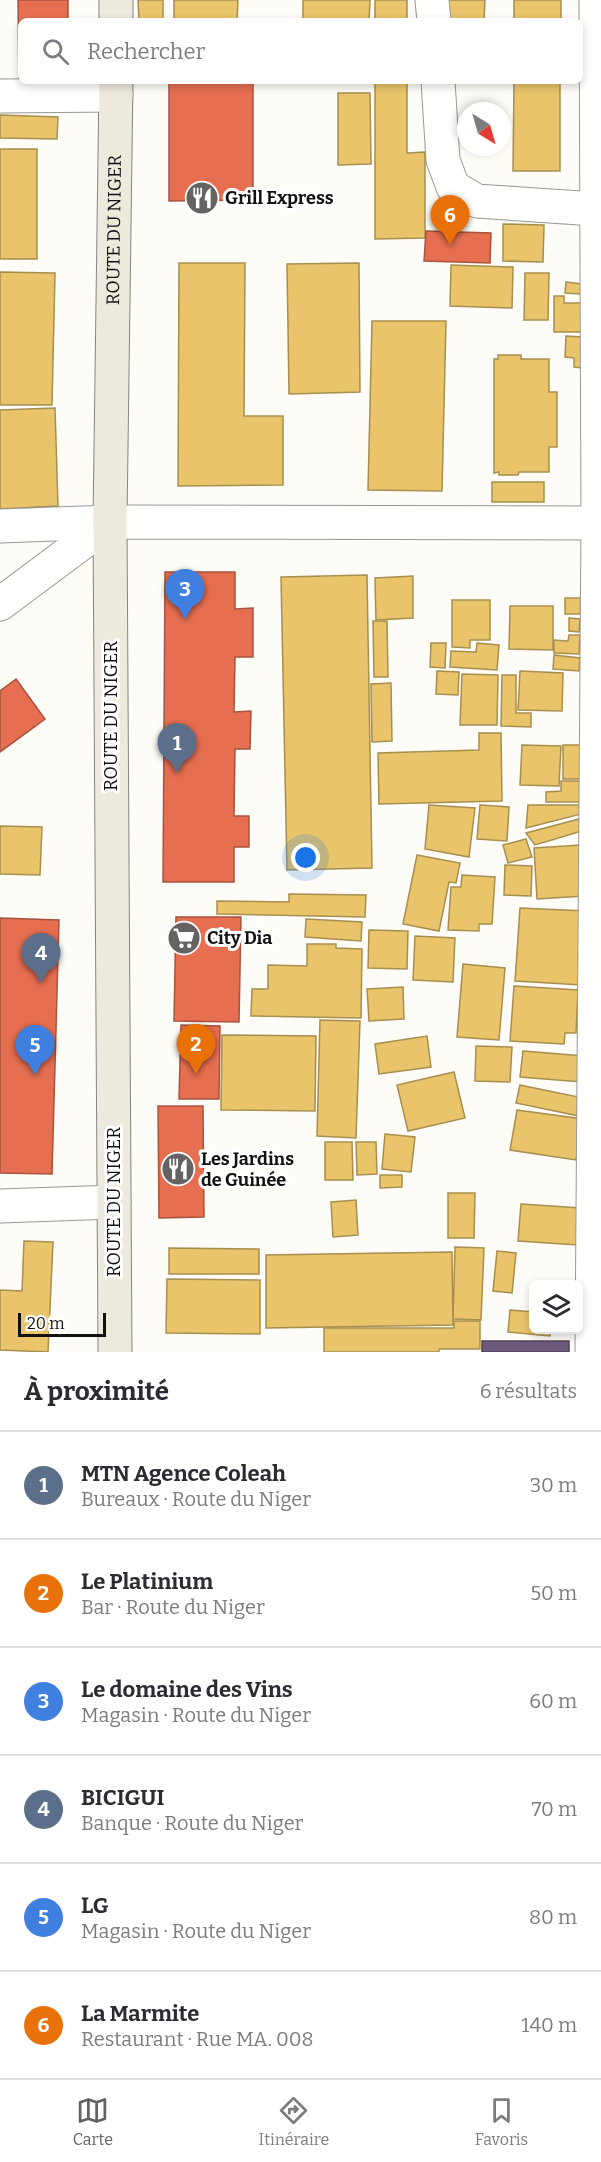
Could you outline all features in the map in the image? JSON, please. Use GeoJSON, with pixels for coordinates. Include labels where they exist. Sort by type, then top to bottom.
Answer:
{"type":"FeatureCollection","features":[{"type":"Feature","properties":{"kind":"main road"},"geometry":{"type":"LineString","coordinates":[[116,0],[116,18]]}},
{"type":"Feature","properties":{"kind":"main road","name":"ROUTE DU NIGER"},"geometry":{"type":"LineString","coordinates":[[115,1352],[110,522],[116,88]]}},
{"type":"Feature","properties":{"kind":"street"},"geometry":{"type":"LineString","coordinates":[[432,0],[434,18]]}},
{"type":"Feature","properties":{"kind":"street"},"geometry":{"type":"LineString","coordinates":[[592,1352],[599,523],[595,208],[596,0]]}},
{"type":"Feature","properties":{"kind":"street"},"geometry":{"type":"LineString","coordinates":[[438,84],[443,160],[453,187],[477,201],[595,208]]}},
{"type":"Feature","properties":{"kind":"street"},"geometry":{"type":"LineString","coordinates":[[0,96],[116,88]]}},
{"type":"Feature","properties":{"kind":"street"},"geometry":{"type":"LineString","coordinates":[[0,526],[110,522],[599,523]]}},
{"type":"Feature","properties":{"kind":"street"},"geometry":{"type":"LineString","coordinates":[[0,604],[110,522]]}},
{"type":"Feature","properties":{"kind":"street"},"geometry":{"type":"LineString","coordinates":[[0,1206],[114,1202]]}},
{"type":"Feature","properties":{"kind":"building: Logements"},"geometry":{"type":"Polygon","coordinates":[[[138,0],[163,0],[163,18],[139,18],[138,0]]]}},
{"type":"Feature","properties":{"kind":"building: Logements"},"geometry":{"type":"Polygon","coordinates":[[[174,0],[238,0],[237,18],[174,18],[174,0]]]}},
{"type":"Feature","properties":{"kind":"building: Logements"},"geometry":{"type":"Polygon","coordinates":[[[303,0],[370,0],[369,18],[303,18],[303,0]]]}},
{"type":"Feature","properties":{"kind":"building: Logements"},"geometry":{"type":"Polygon","coordinates":[[[375,0],[407,0],[407,18],[375,18],[375,0]]]}},
{"type":"Feature","properties":{"kind":"building: Logements"},"geometry":{"type":"Polygon","coordinates":[[[444,0],[485,0],[484,18],[443,18],[444,0]]]}},
{"type":"Feature","properties":{"kind":"building: Logements"},"geometry":{"type":"Polygon","coordinates":[[[514,0],[561,0],[561,18],[514,18],[514,0]]]}},
{"type":"Feature","properties":{"kind":"building: Logements"},"geometry":{"type":"Polygon","coordinates":[[[375,84],[407,84],[407,153],[425,152],[425,238],[375,239],[375,84]]]}},
{"type":"Feature","properties":{"kind":"building: Logements"},"geometry":{"type":"Polygon","coordinates":[[[514,84],[560,84],[560,171],[513,171],[514,84]]]}},
{"type":"Feature","properties":{"kind":"building: Logements"},"geometry":{"type":"Polygon","coordinates":[[[338,93],[370,93],[371,164],[338,165],[338,93]]]}},
{"type":"Feature","properties":{"kind":"building: Logements"},"geometry":{"type":"Polygon","coordinates":[[[0,115],[58,117],[57,139],[0,138],[0,115]]]}},
{"type":"Feature","properties":{"kind":"building: Logements"},"geometry":{"type":"Polygon","coordinates":[[[0,149],[37,149],[37,259],[0,259],[0,149]]]}},
{"type":"Feature","properties":{"kind":"building: Logements"},"geometry":{"type":"Polygon","coordinates":[[[503,224],[544,225],[543,262],[503,261],[503,224]]]}},
{"type":"Feature","properties":{"kind":"building: Logements"},"geometry":{"type":"Polygon","coordinates":[[[179,263],[245,263],[244,416],[283,416],[283,485],[178,486],[179,263]]]}},
{"type":"Feature","properties":{"kind":"building: Logements"},"geometry":{"type":"Polygon","coordinates":[[[359,263],[360,392],[289,394],[287,264],[359,263]]]}},
{"type":"Feature","properties":{"kind":"building: Logements"},"geometry":{"type":"Polygon","coordinates":[[[451,265],[513,267],[512,308],[450,306],[451,265]]]}},
{"type":"Feature","properties":{"kind":"building: Logements"},"geometry":{"type":"Polygon","coordinates":[[[0,272],[55,273],[52,405],[0,405],[0,272]]]}},
{"type":"Feature","properties":{"kind":"building: Logements"},"geometry":{"type":"Polygon","coordinates":[[[525,273],[549,273],[548,320],[524,320],[525,273]]]}},
{"type":"Feature","properties":{"kind":"building: Logements"},"geometry":{"type":"Polygon","coordinates":[[[566,282],[582,284],[581,294],[565,293],[566,282]]]}},
{"type":"Feature","properties":{"kind":"building: Logements"},"geometry":{"type":"Polygon","coordinates":[[[554,296],[564,296],[564,303],[584,303],[584,332],[554,332],[554,296]]]}},
{"type":"Feature","properties":{"kind":"building: Logements"},"geometry":{"type":"Polygon","coordinates":[[[372,321],[446,321],[442,491],[368,490],[372,321]]]}},
{"type":"Feature","properties":{"kind":"building: Logements"},"geometry":{"type":"Polygon","coordinates":[[[566,336],[583,337],[582,368],[574,367],[574,358],[565,357],[566,336]]]}},
{"type":"Feature","properties":{"kind":"building: Logements"},"geometry":{"type":"Polygon","coordinates":[[[498,355],[521,355],[521,359],[549,359],[549,392],[557,392],[557,447],[549,447],[549,472],[519,472],[518,475],[494,473],[494,359],[498,359],[498,355]]]}},
{"type":"Feature","properties":{"kind":"building: Logements"},"geometry":{"type":"Polygon","coordinates":[[[55,408],[58,506],[0,509],[0,410],[55,408]]]}},
{"type":"Feature","properties":{"kind":"building: Logements"},"geometry":{"type":"Polygon","coordinates":[[[492,482],[544,482],[544,502],[492,502],[492,482]]]}},
{"type":"Feature","properties":{"kind":"building: Logements"},"geometry":{"type":"Polygon","coordinates":[[[367,575],[372,868],[287,870],[281,577],[367,575]]]}},
{"type":"Feature","properties":{"kind":"building: Logements"},"geometry":{"type":"Polygon","coordinates":[[[413,576],[413,618],[376,620],[375,578],[413,576]]]}},
{"type":"Feature","properties":{"kind":"building: Logements"},"geometry":{"type":"Polygon","coordinates":[[[565,598],[581,598],[580,614],[565,614],[565,598]]]}},
{"type":"Feature","properties":{"kind":"building: Logements"},"geometry":{"type":"Polygon","coordinates":[[[452,600],[490,600],[490,640],[470,640],[470,648],[452,647],[452,600]]]}},
{"type":"Feature","properties":{"kind":"building: Logements"},"geometry":{"type":"Polygon","coordinates":[[[510,606],[553,606],[553,650],[509,649],[510,606]]]}},
{"type":"Feature","properties":{"kind":"building: Logements"},"geometry":{"type":"Polygon","coordinates":[[[569,618],[580,619],[579,632],[569,631],[569,618]]]}},
{"type":"Feature","properties":{"kind":"building: Logements"},"geometry":{"type":"Polygon","coordinates":[[[373,621],[387,621],[388,677],[374,677],[373,621]]]}},
{"type":"Feature","properties":{"kind":"building: Logements"},"geometry":{"type":"Polygon","coordinates":[[[569,635],[580,635],[579,654],[554,653],[554,640],[568,641],[569,635]]]}},
{"type":"Feature","properties":{"kind":"building: Logements"},"geometry":{"type":"Polygon","coordinates":[[[431,643],[446,643],[445,668],[430,667],[431,643]]]}},
{"type":"Feature","properties":{"kind":"building: Logements"},"geometry":{"type":"Polygon","coordinates":[[[477,643],[499,645],[497,670],[450,667],[451,651],[476,652],[477,643]]]}},
{"type":"Feature","properties":{"kind":"building: Logements"},"geometry":{"type":"Polygon","coordinates":[[[554,655],[580,658],[579,671],[553,669],[554,655]]]}},
{"type":"Feature","properties":{"kind":"building: Logements"},"geometry":{"type":"Polygon","coordinates":[[[437,671],[459,672],[458,695],[436,694],[437,671]]]}},
{"type":"Feature","properties":{"kind":"building: Logements"},"geometry":{"type":"Polygon","coordinates":[[[520,671],[563,673],[562,711],[518,710],[520,671]]]}},
{"type":"Feature","properties":{"kind":"building: Logements"},"geometry":{"type":"Polygon","coordinates":[[[462,674],[498,675],[497,725],[460,725],[462,674]]]}},
{"type":"Feature","properties":{"kind":"building: Logements"},"geometry":{"type":"Polygon","coordinates":[[[502,675],[516,675],[516,713],[531,713],[531,727],[501,726],[502,675]]]}},
{"type":"Feature","properties":{"kind":"building: Logements"},"geometry":{"type":"Polygon","coordinates":[[[391,683],[392,741],[372,742],[371,684],[391,683]]]}},
{"type":"Feature","properties":{"kind":"building: Logements"},"geometry":{"type":"Polygon","coordinates":[[[479,733],[501,733],[502,801],[379,804],[378,753],[479,750],[479,733]]]}},
{"type":"Feature","properties":{"kind":"building: Logements"},"geometry":{"type":"Polygon","coordinates":[[[522,745],[561,746],[559,786],[520,785],[522,745]]]}},
{"type":"Feature","properties":{"kind":"building: Logements"},"geometry":{"type":"Polygon","coordinates":[[[563,745],[581,745],[581,779],[563,779],[563,745]]]}},
{"type":"Feature","properties":{"kind":"building: Logements"},"geometry":{"type":"Polygon","coordinates":[[[561,781],[580,781],[580,802],[546,802],[546,792],[561,791],[561,781]]]}},
{"type":"Feature","properties":{"kind":"building: Logements"},"geometry":{"type":"Polygon","coordinates":[[[429,805],[475,808],[469,857],[425,849],[429,805]]]}},
{"type":"Feature","properties":{"kind":"building: Logements"},"geometry":{"type":"Polygon","coordinates":[[[480,805],[509,807],[507,841],[477,839],[480,805]]]}},
{"type":"Feature","properties":{"kind":"building: Logements"},"geometry":{"type":"Polygon","coordinates":[[[528,805],[581,805],[581,814],[526,828],[528,805]]]}},
{"type":"Feature","properties":{"kind":"building: Logements"},"geometry":{"type":"Polygon","coordinates":[[[579,819],[582,831],[535,845],[526,833],[579,819]]]}},
{"type":"Feature","properties":{"kind":"building: Logements"},"geometry":{"type":"Polygon","coordinates":[[[0,826],[42,827],[40,875],[0,874],[0,826]]]}},
{"type":"Feature","properties":{"kind":"building: Logements"},"geometry":{"type":"Polygon","coordinates":[[[526,839],[532,857],[508,863],[503,845],[526,839]]]}},
{"type":"Feature","properties":{"kind":"building: Logements"},"geometry":{"type":"Polygon","coordinates":[[[581,845],[584,896],[537,899],[534,848],[581,845]]]}},
{"type":"Feature","properties":{"kind":"building: Logements"},"geometry":{"type":"Polygon","coordinates":[[[417,855],[460,863],[456,883],[449,882],[439,931],[403,924],[417,855]]]}},
{"type":"Feature","properties":{"kind":"building: Logements"},"geometry":{"type":"Polygon","coordinates":[[[505,865],[532,866],[531,896],[504,895],[505,865]]]}},
{"type":"Feature","properties":{"kind":"building: Logements"},"geometry":{"type":"Polygon","coordinates":[[[462,875],[495,877],[492,924],[479,924],[479,931],[448,930],[451,887],[461,887],[462,875]]]}},
{"type":"Feature","properties":{"kind":"building: Logements"},"geometry":{"type":"Polygon","coordinates":[[[289,894],[366,895],[365,917],[217,914],[217,901],[289,902],[289,894]]]}},
{"type":"Feature","properties":{"kind":"building: Logements"},"geometry":{"type":"Polygon","coordinates":[[[520,908],[586,911],[582,985],[515,981],[520,908]]]}},
{"type":"Feature","properties":{"kind":"building: Logements"},"geometry":{"type":"Polygon","coordinates":[[[306,919],[362,922],[361,941],[305,937],[306,919]]]}},
{"type":"Feature","properties":{"kind":"building: Logements"},"geometry":{"type":"Polygon","coordinates":[[[369,930],[408,931],[407,969],[368,968],[369,930]]]}},
{"type":"Feature","properties":{"kind":"building: Logements"},"geometry":{"type":"Polygon","coordinates":[[[415,936],[455,938],[453,982],[413,980],[415,936]]]}},
{"type":"Feature","properties":{"kind":"building: Logements"},"geometry":{"type":"Polygon","coordinates":[[[307,944],[336,944],[336,948],[362,949],[361,1018],[251,1016],[252,989],[268,989],[268,965],[307,966],[307,944]]]}},
{"type":"Feature","properties":{"kind":"building: Logements"},"geometry":{"type":"Polygon","coordinates":[[[463,964],[505,968],[499,1040],[457,1037],[463,964]]]}},
{"type":"Feature","properties":{"kind":"building: Logements"},"geometry":{"type":"Polygon","coordinates":[[[514,986],[578,990],[576,1033],[565,1033],[564,1044],[510,1041],[514,986]]]}},
{"type":"Feature","properties":{"kind":"building: Logements"},"geometry":{"type":"Polygon","coordinates":[[[403,987],[404,1019],[369,1021],[367,989],[403,987]]]}},
{"type":"Feature","properties":{"kind":"building: Logements"},"geometry":{"type":"Polygon","coordinates":[[[320,1020],[360,1021],[356,1138],[317,1136],[320,1020]]]}},
{"type":"Feature","properties":{"kind":"building: Logements"},"geometry":{"type":"Polygon","coordinates":[[[222,1035],[316,1036],[315,1111],[221,1110],[222,1035]]]}},
{"type":"Feature","properties":{"kind":"building: Logements"},"geometry":{"type":"Polygon","coordinates":[[[427,1036],[431,1067],[379,1074],[375,1044],[427,1036]]]}},
{"type":"Feature","properties":{"kind":"building: Logements"},"geometry":{"type":"Polygon","coordinates":[[[476,1046],[512,1047],[510,1082],[475,1081],[476,1046]]]}},
{"type":"Feature","properties":{"kind":"building: Logements"},"geometry":{"type":"Polygon","coordinates":[[[523,1051],[584,1056],[582,1082],[520,1077],[523,1051]]]}},
{"type":"Feature","properties":{"kind":"building: Logements"},"geometry":{"type":"Polygon","coordinates":[[[454,1072],[465,1118],[408,1131],[397,1085],[454,1072]]]}},
{"type":"Feature","properties":{"kind":"building: Logements"},"geometry":{"type":"Polygon","coordinates":[[[520,1085],[583,1098],[579,1116],[516,1103],[520,1085]]]}},
{"type":"Feature","properties":{"kind":"building: Logements"},"geometry":{"type":"Polygon","coordinates":[[[517,1110],[583,1119],[576,1160],[510,1150],[517,1110]]]}},
{"type":"Feature","properties":{"kind":"building: Logements"},"geometry":{"type":"Polygon","coordinates":[[[385,1134],[415,1137],[411,1172],[382,1169],[385,1134]]]}},
{"type":"Feature","properties":{"kind":"building: Logements"},"geometry":{"type":"Polygon","coordinates":[[[325,1142],[352,1142],[353,1180],[325,1180],[325,1142]]]}},
{"type":"Feature","properties":{"kind":"building: Logements"},"geometry":{"type":"Polygon","coordinates":[[[356,1142],[376,1142],[377,1174],[357,1175],[356,1142]]]}},
{"type":"Feature","properties":{"kind":"building: Logements"},"geometry":{"type":"Polygon","coordinates":[[[380,1175],[402,1175],[402,1187],[380,1188],[380,1175]]]}},
{"type":"Feature","properties":{"kind":"building: Logements"},"geometry":{"type":"Polygon","coordinates":[[[448,1193],[475,1193],[474,1238],[448,1238],[448,1193]]]}},
{"type":"Feature","properties":{"kind":"building: Logements"},"geometry":{"type":"Polygon","coordinates":[[[356,1200],[358,1235],[333,1237],[331,1202],[356,1200]]]}},
{"type":"Feature","properties":{"kind":"building: Logements"},"geometry":{"type":"Polygon","coordinates":[[[521,1204],[581,1208],[578,1245],[518,1241],[521,1204]]]}},
{"type":"Feature","properties":{"kind":"building: Logements"},"geometry":{"type":"Polygon","coordinates":[[[24,1241],[53,1242],[48,1352],[0,1350],[0,1290],[22,1291],[24,1241]]]}},
{"type":"Feature","properties":{"kind":"building: Logements"},"geometry":{"type":"Polygon","coordinates":[[[455,1247],[484,1248],[481,1320],[453,1319],[455,1247]]]}},
{"type":"Feature","properties":{"kind":"building: Logements"},"geometry":{"type":"Polygon","coordinates":[[[169,1248],[259,1249],[259,1274],[169,1274],[169,1248]]]}},
{"type":"Feature","properties":{"kind":"building: Logements"},"geometry":{"type":"Polygon","coordinates":[[[497,1251],[516,1253],[512,1293],[493,1291],[497,1251]]]}},
{"type":"Feature","properties":{"kind":"building: Logements"},"geometry":{"type":"Polygon","coordinates":[[[452,1252],[453,1325],[266,1328],[266,1255],[452,1252]]]}},
{"type":"Feature","properties":{"kind":"building: Logements"},"geometry":{"type":"Polygon","coordinates":[[[167,1279],[260,1280],[260,1334],[166,1333],[167,1279]]]}},
{"type":"Feature","properties":{"kind":"building: Logements"},"geometry":{"type":"Polygon","coordinates":[[[510,1310],[529,1312],[529,1334],[508,1332],[510,1310]]]}},
{"type":"Feature","properties":{"kind":"building: Logements"},"geometry":{"type":"Polygon","coordinates":[[[454,1321],[480,1321],[480,1349],[439,1349],[439,1352],[324,1352],[324,1328],[454,1328],[454,1321]]]}},
{"type":"Feature","properties":{"kind":"building: Commerces"},"geometry":{"type":"Polygon","coordinates":[[[18,0],[68,0],[68,18],[18,18],[18,0]]]}},
{"type":"Feature","properties":{"kind":"building: Commerces"},"geometry":{"type":"Polygon","coordinates":[[[169,84],[253,84],[253,200],[169,201],[169,84]]]}},
{"type":"Feature","properties":{"kind":"building: Commerces"},"geometry":{"type":"Polygon","coordinates":[[[426,231],[491,233],[490,263],[424,261],[426,231]]]}},
{"type":"Feature","properties":{"kind":"building: Commerces"},"geometry":{"type":"Polygon","coordinates":[[[165,572],[235,572],[235,609],[253,608],[253,657],[235,657],[234,712],[251,711],[250,749],[235,749],[234,816],[249,816],[249,847],[234,847],[234,882],[163,882],[165,572]]]}},
{"type":"Feature","properties":{"kind":"building: Commerces"},"geometry":{"type":"Polygon","coordinates":[[[16,679],[45,719],[0,752],[0,691],[16,679]]]}},
{"type":"Feature","properties":{"kind":"building: Commerces"},"geometry":{"type":"Polygon","coordinates":[[[176,917],[241,917],[239,1022],[174,1021],[176,917]]]}},
{"type":"Feature","properties":{"kind":"building: Commerces"},"geometry":{"type":"Polygon","coordinates":[[[0,918],[59,920],[52,1174],[0,1173],[0,918]]]}},
{"type":"Feature","properties":{"kind":"building: Commerces"},"geometry":{"type":"Polygon","coordinates":[[[181,1025],[220,1026],[219,1099],[179,1099],[181,1025]]]}},
{"type":"Feature","properties":{"kind":"building: Commerces"},"geometry":{"type":"Polygon","coordinates":[[[158,1106],[203,1106],[204,1217],[159,1218],[158,1106]]]}},
{"type":"Feature","properties":{"kind":"building: Bureaux"},"geometry":{"type":"Polygon","coordinates":[[[482,1341],[569,1341],[569,1352],[482,1352],[482,1341]]]}},
{"type":"Feature","properties":{"kind":"place","name":"Grill Express"},"geometry":{"type":"Point","coordinates":[202,198]}},
{"type":"Feature","properties":{"kind":"place","name":"La Marmite"},"geometry":{"type":"Point","coordinates":[450,245]}},
{"type":"Feature","properties":{"kind":"place","name":"Le domaine des Vins"},"geometry":{"type":"Point","coordinates":[185,619]}},
{"type":"Feature","properties":{"kind":"place","name":"MTN Agence Coleah"},"geometry":{"type":"Point","coordinates":[177,773]}},
{"type":"Feature","properties":{"kind":"place","name":"City Dia"},"geometry":{"type":"Point","coordinates":[184,938]}},
{"type":"Feature","properties":{"kind":"place","name":"BICIGUI"},"geometry":{"type":"Point","coordinates":[41,983]}},
{"type":"Feature","properties":{"kind":"place","name":"Le Platinium"},"geometry":{"type":"Point","coordinates":[196,1074]}},
{"type":"Feature","properties":{"kind":"place","name":"LG"},"geometry":{"type":"Point","coordinates":[35,1075]}},
{"type":"Feature","properties":{"kind":"place","name":"Les Jardins de Guinée"},"geometry":{"type":"Point","coordinates":[178,1169]}}]}
